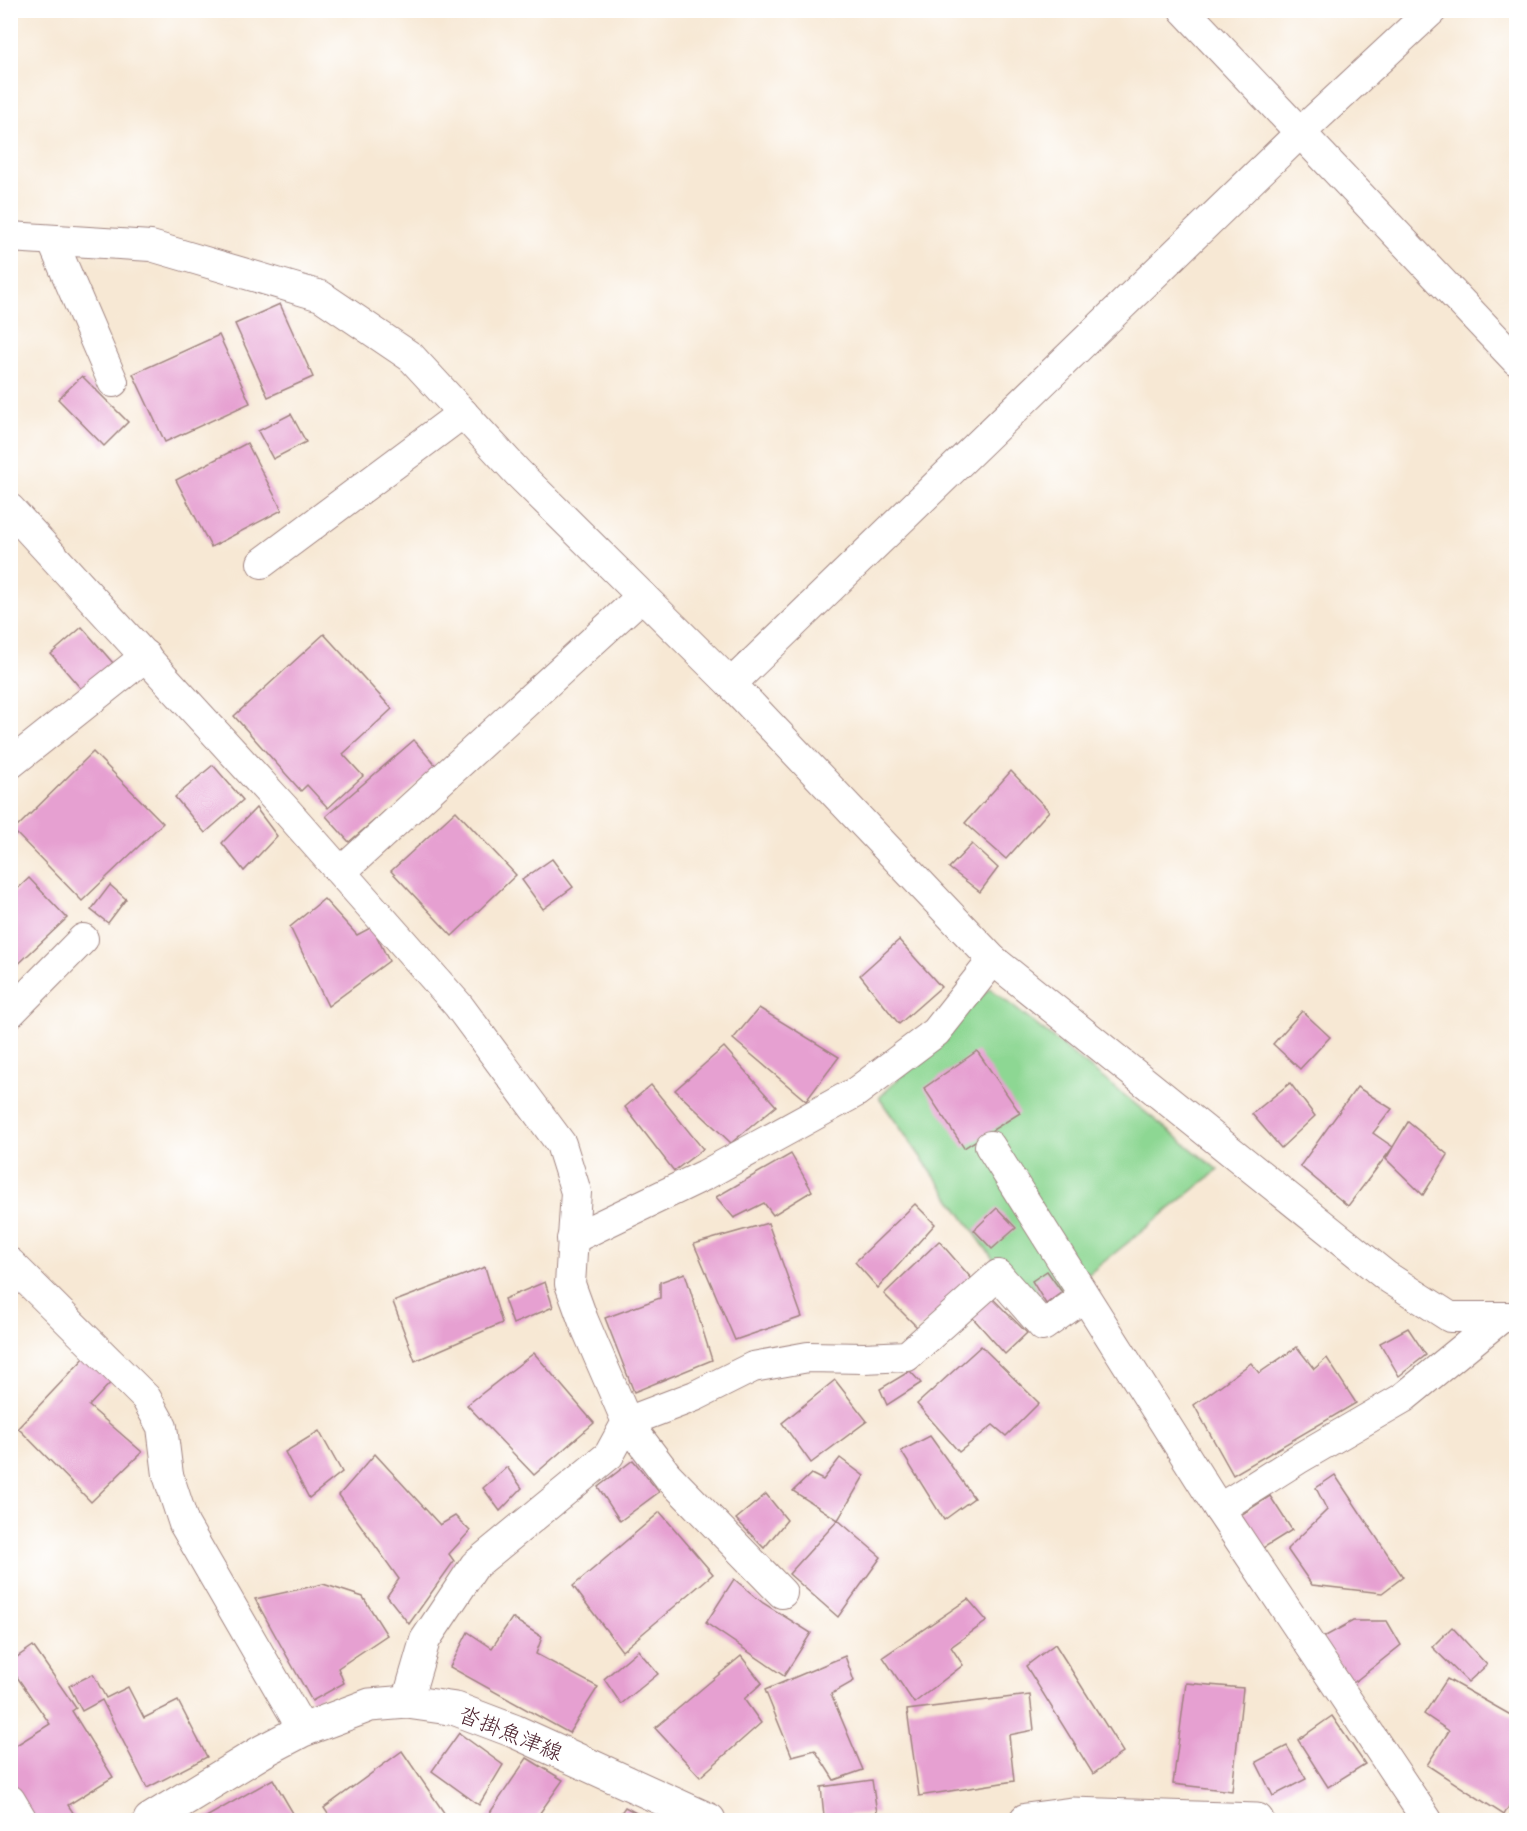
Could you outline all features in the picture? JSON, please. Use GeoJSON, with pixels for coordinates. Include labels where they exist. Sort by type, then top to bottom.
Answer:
{"type":"FeatureCollection","features":[{"type":"Feature","properties":{"kind":"main road","name":"沓掛魚津線"},"geometry":{"type":"LineString","coordinates":[[150,1821],[263,1751],[303,1730],[369,1705],[408,1702],[456,1709],[514,1731],[709,1821]]}},
{"type":"Feature","properties":{"kind":"main road"},"geometry":{"type":"LineString","coordinates":[[1026,1821],[1072,1814],[1257,1821]]}},
{"type":"Feature","properties":{"kind":"street"},"geometry":{"type":"LineString","coordinates":[[1184,10],[1516,360]]}},
{"type":"Feature","properties":{"kind":"street"},"geometry":{"type":"LineString","coordinates":[[731,684],[1300,133],[1432,10]]}},
{"type":"Feature","properties":{"kind":"street"},"geometry":{"type":"LineString","coordinates":[[10,237],[151,246],[321,296],[411,357],[518,472],[731,684],[993,960],[1386,1276],[1450,1317],[1509,1317]]}},
{"type":"Feature","properties":{"kind":"street"},"geometry":{"type":"LineString","coordinates":[[51,240],[113,382]]}},
{"type":"Feature","properties":{"kind":"street"},"geometry":{"type":"LineString","coordinates":[[262,563],[463,413]]}},
{"type":"Feature","properties":{"kind":"street"},"geometry":{"type":"LineString","coordinates":[[10,509],[146,656],[458,1005],[561,1144],[576,1192],[570,1284],[627,1422],[668,1475],[782,1593]]}},
{"type":"Feature","properties":{"kind":"street"},"geometry":{"type":"LineString","coordinates":[[341,872],[642,596]]}},
{"type":"Feature","properties":{"kind":"street"},"geometry":{"type":"LineString","coordinates":[[10,764],[146,656]]}},
{"type":"Feature","properties":{"kind":"street"},"geometry":{"type":"LineString","coordinates":[[10,1013],[83,939]]}},
{"type":"Feature","properties":{"kind":"street"},"geometry":{"type":"LineString","coordinates":[[572,1239],[705,1175],[856,1092],[936,1032],[993,960]]}},
{"type":"Feature","properties":{"kind":"street"},"geometry":{"type":"LineString","coordinates":[[990,1146],[1219,1509],[1427,1821]]}},
{"type":"Feature","properties":{"kind":"street"},"geometry":{"type":"LineString","coordinates":[[10,1263],[146,1398],[162,1427],[168,1475],[184,1524],[303,1730]]}},
{"type":"Feature","properties":{"kind":"street"},"geometry":{"type":"LineString","coordinates":[[408,1702],[425,1640],[475,1565],[609,1455],[627,1422],[695,1396],[753,1367],[808,1357],[907,1356],[998,1275],[1043,1326],[1084,1297]]}},
{"type":"Feature","properties":{"kind":"street"},"geometry":{"type":"LineString","coordinates":[[1219,1509],[1403,1398],[1509,1317]]}},
{"type":"Feature","properties":{"kind":"street"},"geometry":{"type":"LineString","coordinates":[[10,1800],[22,1821]]}},
{"type":"Feature","properties":{"kind":"green space"},"geometry":{"type":"Polygon","coordinates":[[[990,988],[1218,1170],[1085,1277],[1032,1314],[879,1098],[990,988]]]}},
{"type":"Feature","properties":{"kind":"building"},"geometry":{"type":"Polygon","coordinates":[[[280,304],[313,377],[268,397],[235,324],[280,304]]]}},
{"type":"Feature","properties":{"kind":"building"},"geometry":{"type":"Polygon","coordinates":[[[219,335],[250,403],[165,442],[133,374],[219,335]]]}},
{"type":"Feature","properties":{"kind":"building"},"geometry":{"type":"Polygon","coordinates":[[[82,376],[128,422],[104,446],[58,399],[82,376]]]}},
{"type":"Feature","properties":{"kind":"building"},"geometry":{"type":"Polygon","coordinates":[[[291,414],[306,442],[273,459],[258,431],[291,414]]]}},
{"type":"Feature","properties":{"kind":"building"},"geometry":{"type":"Polygon","coordinates":[[[247,443],[282,510],[211,547],[176,480],[247,443]]]}},
{"type":"Feature","properties":{"kind":"building"},"geometry":{"type":"Polygon","coordinates":[[[82,627],[113,663],[82,690],[51,654],[82,627]]]}},
{"type":"Feature","properties":{"kind":"building"},"geometry":{"type":"Polygon","coordinates":[[[324,634],[392,709],[343,754],[363,776],[328,808],[307,785],[301,791],[234,716],[324,634]]]}},
{"type":"Feature","properties":{"kind":"building"},"geometry":{"type":"Polygon","coordinates":[[[414,740],[437,767],[349,842],[326,816],[414,740]]]}},
{"type":"Feature","properties":{"kind":"building"},"geometry":{"type":"Polygon","coordinates":[[[93,752],[163,823],[82,901],[17,834],[10,841],[10,829],[13,831],[93,752]]]}},
{"type":"Feature","properties":{"kind":"building"},"geometry":{"type":"Polygon","coordinates":[[[213,765],[243,800],[205,833],[175,797],[213,765]]]}},
{"type":"Feature","properties":{"kind":"building"},"geometry":{"type":"Polygon","coordinates":[[[1011,771],[1049,811],[1006,859],[965,823],[1011,771]]]}},
{"type":"Feature","properties":{"kind":"building"},"geometry":{"type":"Polygon","coordinates":[[[256,808],[277,836],[244,871],[222,843],[256,808]]]}},
{"type":"Feature","properties":{"kind":"building"},"geometry":{"type":"Polygon","coordinates":[[[456,811],[516,875],[452,936],[391,871],[456,811]]]}},
{"type":"Feature","properties":{"kind":"building"},"geometry":{"type":"Polygon","coordinates":[[[972,844],[998,868],[980,892],[949,868],[972,844]]]}},
{"type":"Feature","properties":{"kind":"building"},"geometry":{"type":"Polygon","coordinates":[[[552,859],[573,887],[543,909],[522,880],[552,859]]]}},
{"type":"Feature","properties":{"kind":"building"},"geometry":{"type":"Polygon","coordinates":[[[29,878],[67,918],[10,972],[10,896],[29,878]]]}},
{"type":"Feature","properties":{"kind":"building"},"geometry":{"type":"Polygon","coordinates":[[[110,885],[126,899],[108,923],[91,910],[110,885]]]}},
{"type":"Feature","properties":{"kind":"building"},"geometry":{"type":"Polygon","coordinates":[[[324,899],[357,935],[372,927],[389,961],[328,1006],[290,927],[324,899]]]}},
{"type":"Feature","properties":{"kind":"building"},"geometry":{"type":"Polygon","coordinates":[[[899,940],[941,987],[899,1024],[860,975],[899,940]]]}},
{"type":"Feature","properties":{"kind":"building"},"geometry":{"type":"Polygon","coordinates":[[[759,1008],[839,1057],[806,1101],[733,1039],[759,1008]]]}},
{"type":"Feature","properties":{"kind":"building"},"geometry":{"type":"Polygon","coordinates":[[[1302,1011],[1330,1037],[1300,1069],[1273,1044],[1302,1011]]]}},
{"type":"Feature","properties":{"kind":"building"},"geometry":{"type":"Polygon","coordinates":[[[724,1047],[776,1106],[731,1143],[675,1090],[724,1047]]]}},
{"type":"Feature","properties":{"kind":"building"},"geometry":{"type":"Polygon","coordinates":[[[977,1051],[1020,1113],[964,1148],[924,1088],[977,1051]]]}},
{"type":"Feature","properties":{"kind":"building"},"geometry":{"type":"Polygon","coordinates":[[[1290,1083],[1315,1116],[1281,1148],[1252,1114],[1290,1083]]]}},
{"type":"Feature","properties":{"kind":"building"},"geometry":{"type":"Polygon","coordinates":[[[651,1085],[703,1149],[674,1171],[625,1107],[651,1085]]]}},
{"type":"Feature","properties":{"kind":"building"},"geometry":{"type":"Polygon","coordinates":[[[1357,1087],[1392,1109],[1373,1133],[1393,1147],[1348,1206],[1300,1166],[1357,1087]]]}},
{"type":"Feature","properties":{"kind":"building"},"geometry":{"type":"Polygon","coordinates":[[[1408,1122],[1448,1155],[1423,1195],[1386,1159],[1408,1122]]]}},
{"type":"Feature","properties":{"kind":"building"},"geometry":{"type":"Polygon","coordinates":[[[791,1154],[812,1191],[773,1215],[764,1203],[734,1218],[716,1197],[791,1154]]]}},
{"type":"Feature","properties":{"kind":"building"},"geometry":{"type":"Polygon","coordinates":[[[915,1204],[935,1224],[878,1288],[855,1262],[915,1204]]]}},
{"type":"Feature","properties":{"kind":"building"},"geometry":{"type":"Polygon","coordinates":[[[997,1208],[1016,1228],[992,1249],[974,1230],[997,1208]]]}},
{"type":"Feature","properties":{"kind":"building"},"geometry":{"type":"Polygon","coordinates":[[[768,1223],[802,1317],[735,1340],[694,1244],[768,1223]]]}},
{"type":"Feature","properties":{"kind":"building"},"geometry":{"type":"Polygon","coordinates":[[[939,1241],[972,1279],[919,1329],[884,1294],[939,1241]]]}},
{"type":"Feature","properties":{"kind":"building"},"geometry":{"type":"Polygon","coordinates":[[[485,1267],[502,1323],[415,1361],[393,1302],[485,1267]]]}},
{"type":"Feature","properties":{"kind":"building"},"geometry":{"type":"Polygon","coordinates":[[[1047,1271],[1062,1292],[1046,1304],[1032,1281],[1047,1271]]]}},
{"type":"Feature","properties":{"kind":"building"},"geometry":{"type":"Polygon","coordinates":[[[685,1273],[712,1360],[634,1392],[605,1318],[660,1298],[660,1282],[685,1273]]]}},
{"type":"Feature","properties":{"kind":"building"},"geometry":{"type":"Polygon","coordinates":[[[545,1282],[553,1307],[513,1324],[504,1299],[545,1282]]]}},
{"type":"Feature","properties":{"kind":"building"},"geometry":{"type":"Polygon","coordinates":[[[991,1297],[1027,1333],[1005,1354],[972,1317],[991,1297]]]}},
{"type":"Feature","properties":{"kind":"building"},"geometry":{"type":"Polygon","coordinates":[[[1408,1328],[1426,1355],[1399,1376],[1380,1343],[1408,1328]]]}},
{"type":"Feature","properties":{"kind":"building"},"geometry":{"type":"Polygon","coordinates":[[[981,1346],[1039,1403],[1006,1436],[993,1425],[959,1452],[917,1404],[981,1346]]]}},
{"type":"Feature","properties":{"kind":"building"},"geometry":{"type":"Polygon","coordinates":[[[1297,1347],[1314,1369],[1327,1358],[1356,1403],[1233,1475],[1194,1405],[1251,1363],[1259,1373],[1297,1347]]]}},
{"type":"Feature","properties":{"kind":"building"},"geometry":{"type":"Polygon","coordinates":[[[534,1353],[594,1423],[534,1475],[467,1405],[534,1353]]]}},
{"type":"Feature","properties":{"kind":"building"},"geometry":{"type":"Polygon","coordinates":[[[88,1354],[113,1380],[89,1406],[142,1452],[91,1502],[18,1428],[88,1354]]]}},
{"type":"Feature","properties":{"kind":"building"},"geometry":{"type":"Polygon","coordinates":[[[910,1371],[921,1383],[887,1405],[880,1389],[910,1371]]]}},
{"type":"Feature","properties":{"kind":"building"},"geometry":{"type":"Polygon","coordinates":[[[835,1380],[867,1421],[811,1463],[782,1423],[835,1380]]]}},
{"type":"Feature","properties":{"kind":"building"},"geometry":{"type":"Polygon","coordinates":[[[319,1431],[342,1472],[309,1498],[285,1452],[319,1431]]]}},
{"type":"Feature","properties":{"kind":"building"},"geometry":{"type":"Polygon","coordinates":[[[930,1436],[974,1498],[944,1520],[901,1451],[930,1436]]]}},
{"type":"Feature","properties":{"kind":"building"},"geometry":{"type":"Polygon","coordinates":[[[375,1454],[440,1525],[455,1516],[470,1531],[449,1554],[454,1561],[409,1624],[387,1596],[399,1579],[339,1495],[375,1454]]]}},
{"type":"Feature","properties":{"kind":"building"},"geometry":{"type":"Polygon","coordinates":[[[840,1458],[864,1476],[838,1520],[793,1491],[811,1474],[823,1480],[840,1458]]]}},
{"type":"Feature","properties":{"kind":"building"},"geometry":{"type":"Polygon","coordinates":[[[633,1460],[659,1492],[620,1521],[598,1487],[633,1460]]]}},
{"type":"Feature","properties":{"kind":"building"},"geometry":{"type":"Polygon","coordinates":[[[507,1467],[522,1488],[500,1511],[483,1488],[507,1467]]]}},
{"type":"Feature","properties":{"kind":"building"},"geometry":{"type":"Polygon","coordinates":[[[1335,1475],[1403,1577],[1382,1593],[1312,1585],[1287,1549],[1327,1510],[1316,1488],[1335,1475]]]}},
{"type":"Feature","properties":{"kind":"building"},"geometry":{"type":"Polygon","coordinates":[[[766,1494],[787,1520],[764,1548],[736,1519],[766,1494]]]}},
{"type":"Feature","properties":{"kind":"building"},"geometry":{"type":"Polygon","coordinates":[[[1270,1496],[1292,1530],[1263,1548],[1236,1518],[1270,1496]]]}},
{"type":"Feature","properties":{"kind":"building"},"geometry":{"type":"Polygon","coordinates":[[[660,1512],[713,1574],[622,1651],[573,1586],[660,1512]]]}},
{"type":"Feature","properties":{"kind":"building"},"geometry":{"type":"Polygon","coordinates":[[[838,1520],[881,1557],[838,1617],[789,1574],[838,1520]]]}},
{"type":"Feature","properties":{"kind":"building"},"geometry":{"type":"Polygon","coordinates":[[[734,1579],[763,1603],[811,1633],[784,1676],[706,1623],[734,1579]]]}},
{"type":"Feature","properties":{"kind":"building"},"geometry":{"type":"Polygon","coordinates":[[[323,1584],[363,1597],[387,1635],[338,1668],[344,1683],[312,1701],[255,1599],[323,1584]]]}},
{"type":"Feature","properties":{"kind":"building"},"geometry":{"type":"Polygon","coordinates":[[[968,1599],[987,1621],[951,1647],[963,1665],[914,1703],[883,1657],[968,1599]]]}},
{"type":"Feature","properties":{"kind":"building"},"geometry":{"type":"Polygon","coordinates":[[[512,1618],[542,1637],[536,1654],[598,1687],[569,1733],[450,1667],[468,1632],[492,1648],[512,1618]]]}},
{"type":"Feature","properties":{"kind":"building"},"geometry":{"type":"Polygon","coordinates":[[[1353,1621],[1387,1621],[1401,1645],[1352,1684],[1322,1638],[1353,1621]]]}},
{"type":"Feature","properties":{"kind":"building"},"geometry":{"type":"Polygon","coordinates":[[[1452,1627],[1487,1665],[1468,1682],[1432,1647],[1452,1627]]]}},
{"type":"Feature","properties":{"kind":"building"},"geometry":{"type":"Polygon","coordinates":[[[1055,1644],[1123,1752],[1093,1774],[1026,1666],[1055,1644]]]}},
{"type":"Feature","properties":{"kind":"building"},"geometry":{"type":"Polygon","coordinates":[[[33,1646],[76,1708],[72,1711],[113,1777],[68,1805],[78,1820],[33,1820],[10,1785],[10,1749],[50,1724],[10,1667],[10,1662],[33,1646]]]}},
{"type":"Feature","properties":{"kind":"building"},"geometry":{"type":"Polygon","coordinates":[[[638,1650],[658,1674],[621,1704],[604,1679],[638,1650]]]}},
{"type":"Feature","properties":{"kind":"building"},"geometry":{"type":"Polygon","coordinates":[[[741,1656],[762,1683],[744,1699],[761,1723],[700,1777],[655,1728],[741,1656]]]}},
{"type":"Feature","properties":{"kind":"building"},"geometry":{"type":"Polygon","coordinates":[[[845,1656],[854,1681],[831,1694],[863,1770],[834,1780],[815,1750],[792,1756],[765,1690],[845,1656]]]}},
{"type":"Feature","properties":{"kind":"building"},"geometry":{"type":"Polygon","coordinates":[[[93,1674],[106,1698],[128,1687],[144,1718],[178,1701],[207,1757],[147,1788],[102,1700],[82,1711],[69,1686],[93,1674]]]}},
{"type":"Feature","properties":{"kind":"building"},"geometry":{"type":"Polygon","coordinates":[[[1447,1679],[1516,1718],[1516,1793],[1504,1815],[1427,1765],[1449,1731],[1424,1714],[1447,1679]]]}},
{"type":"Feature","properties":{"kind":"building"},"geometry":{"type":"Polygon","coordinates":[[[1186,1683],[1243,1688],[1232,1791],[1173,1784],[1186,1683]]]}},
{"type":"Feature","properties":{"kind":"building"},"geometry":{"type":"Polygon","coordinates":[[[1030,1695],[1034,1730],[1009,1735],[1014,1781],[919,1796],[907,1710],[1030,1695]]]}},
{"type":"Feature","properties":{"kind":"building"},"geometry":{"type":"Polygon","coordinates":[[[1332,1716],[1365,1764],[1328,1787],[1298,1740],[1332,1716]]]}},
{"type":"Feature","properties":{"kind":"building"},"geometry":{"type":"Polygon","coordinates":[[[459,1733],[503,1765],[479,1805],[432,1771],[459,1733]]]}},
{"type":"Feature","properties":{"kind":"building"},"geometry":{"type":"Polygon","coordinates":[[[1287,1746],[1306,1779],[1273,1796],[1256,1762],[1287,1746]]]}},
{"type":"Feature","properties":{"kind":"building"},"geometry":{"type":"Polygon","coordinates":[[[402,1751],[449,1820],[332,1820],[324,1808],[402,1751]]]}},
{"type":"Feature","properties":{"kind":"building"},"geometry":{"type":"Polygon","coordinates":[[[527,1758],[563,1780],[535,1820],[485,1820],[527,1758]]]}},
{"type":"Feature","properties":{"kind":"building"},"geometry":{"type":"Polygon","coordinates":[[[273,1779],[297,1820],[201,1820],[273,1779]]]}},
{"type":"Feature","properties":{"kind":"building"},"geometry":{"type":"Polygon","coordinates":[[[872,1780],[877,1813],[824,1816],[821,1787],[872,1780]]]}},
{"type":"Feature","properties":{"kind":"building"},"geometry":{"type":"Polygon","coordinates":[[[625,1807],[649,1820],[616,1820],[625,1807]]]}}]}
